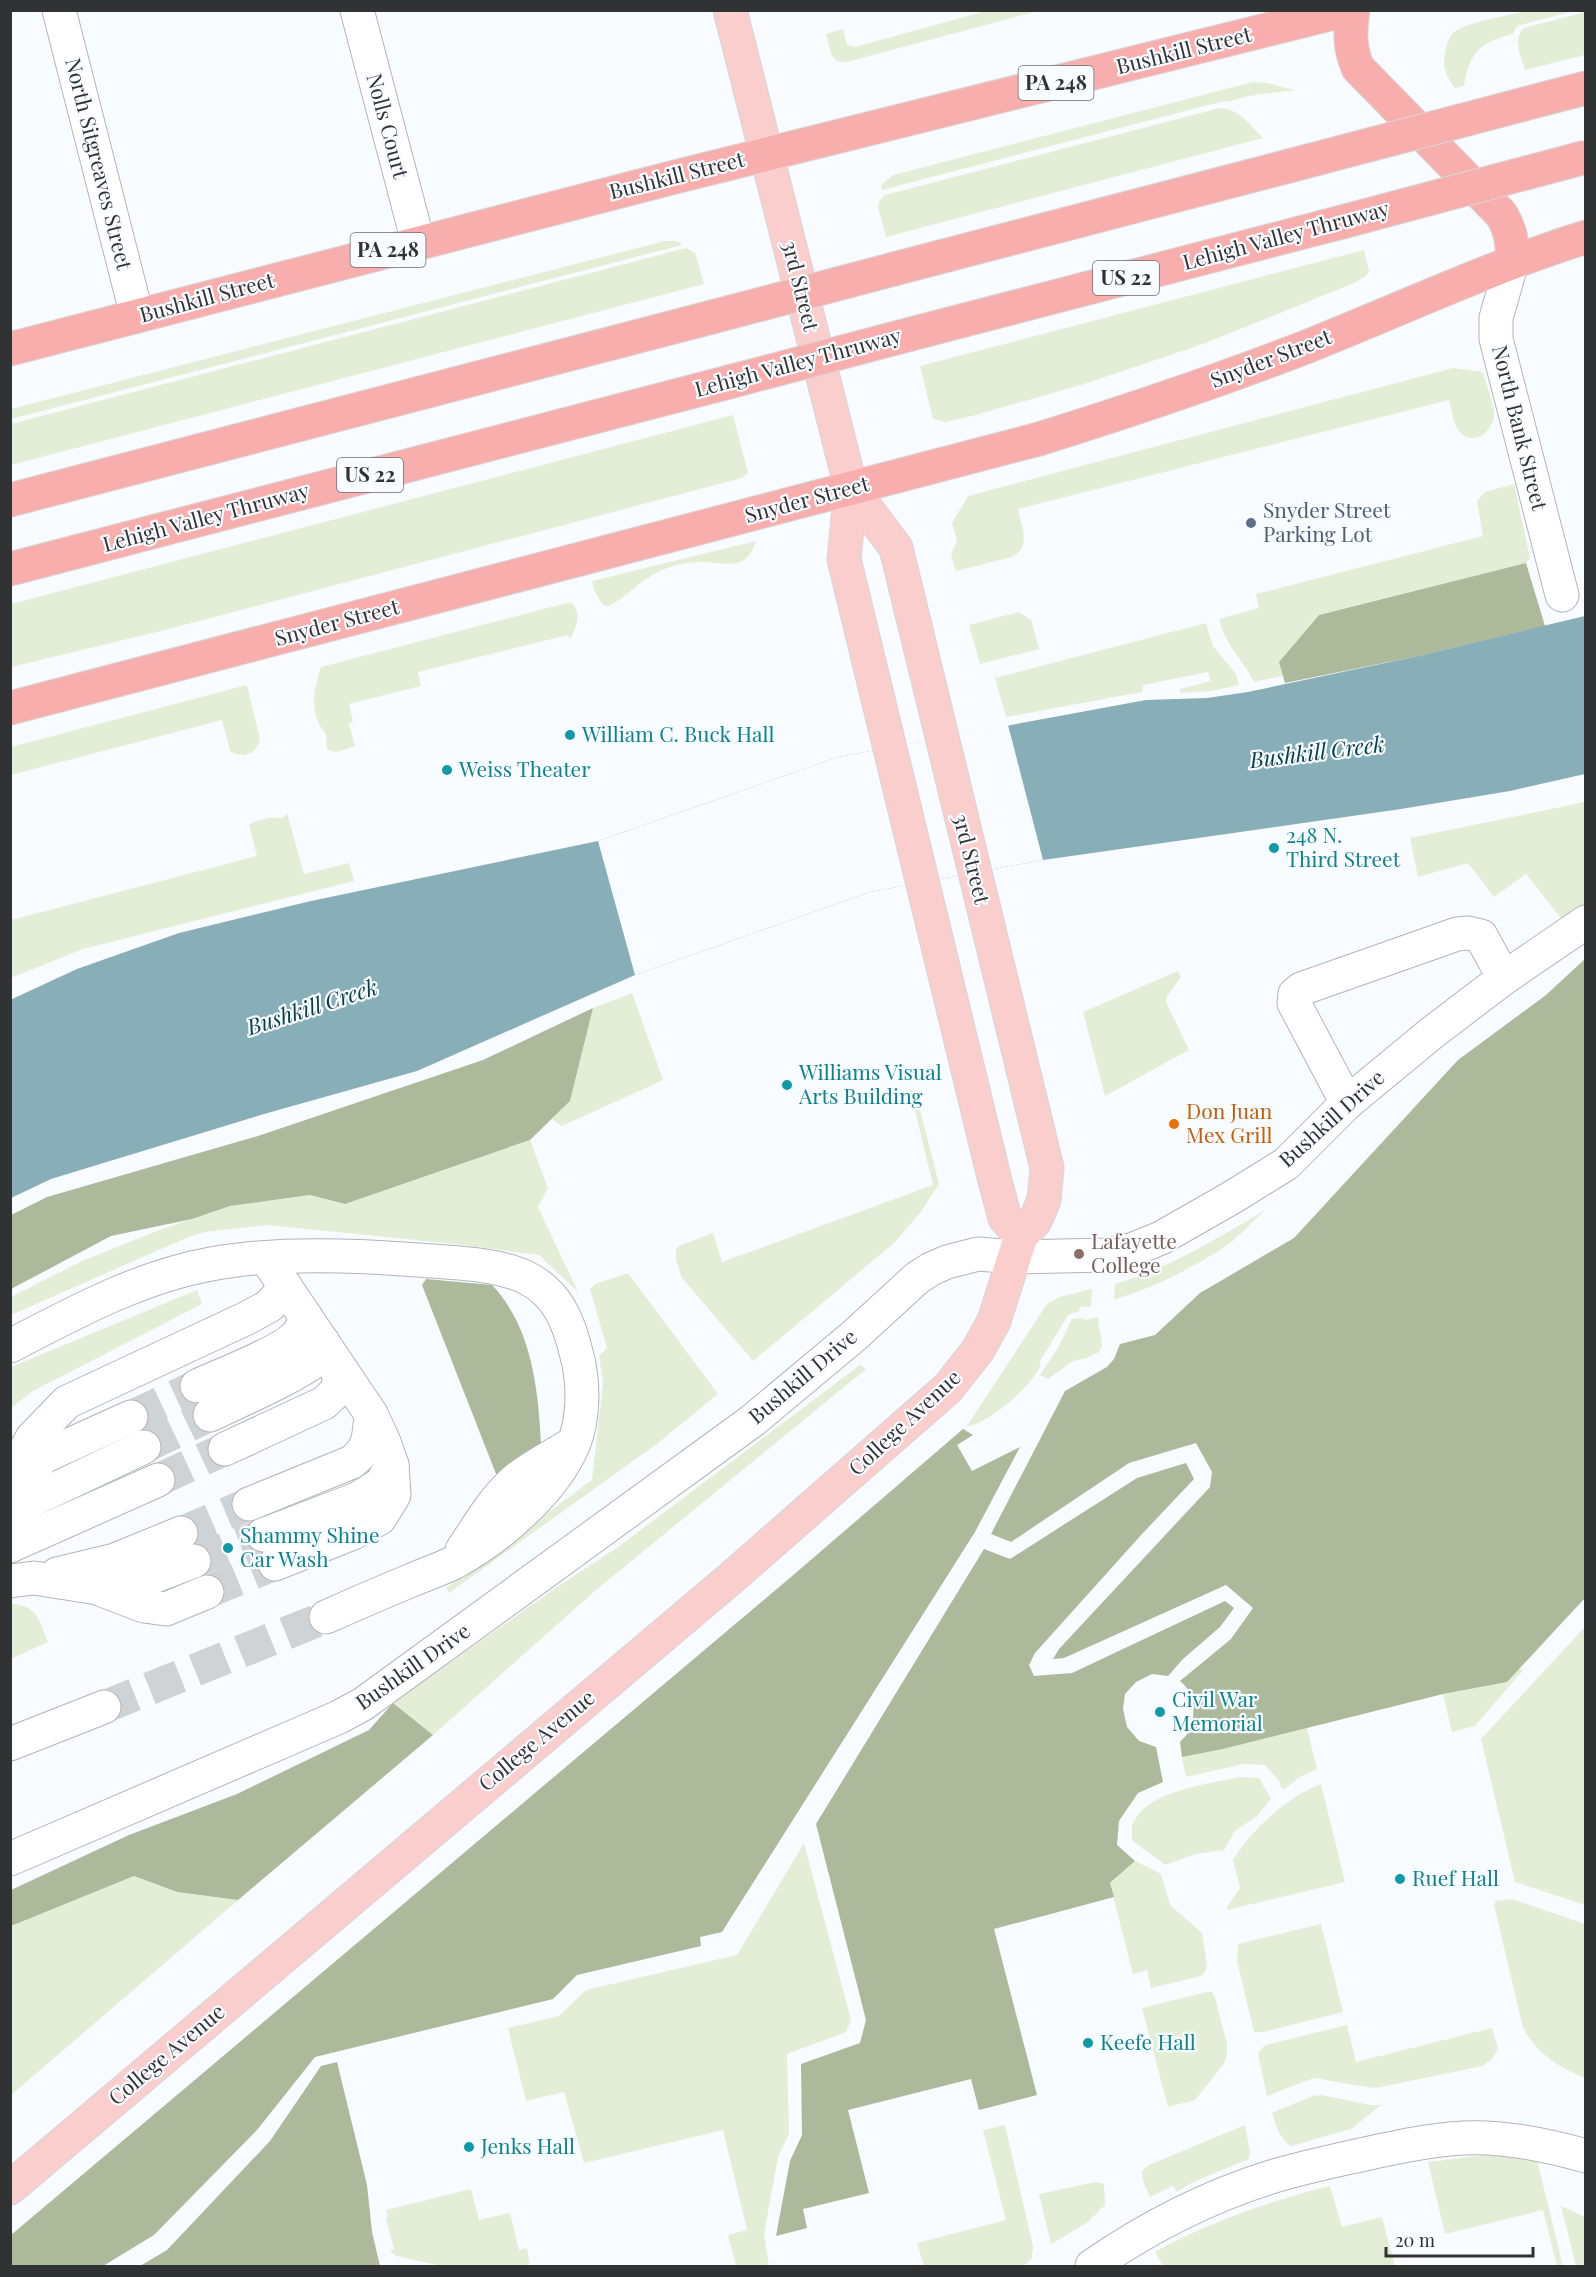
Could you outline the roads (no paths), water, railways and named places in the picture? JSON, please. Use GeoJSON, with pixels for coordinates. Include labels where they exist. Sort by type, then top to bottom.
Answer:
{"type":"FeatureCollection","features":[{"type":"Feature","properties":{"kind":"highway","name":"Bushkill Street"},"geometry":{"type":"LineString","coordinates":[[10,349],[418,242],[1346,10]]}},
{"type":"Feature","properties":{"kind":"highway"},"geometry":{"type":"LineString","coordinates":[[1353,10],[1349,38],[1351,52],[1358,68],[1501,214],[1510,228],[1513,244],[1512,262]]}},
{"type":"Feature","properties":{"kind":"highway"},"geometry":{"type":"LineString","coordinates":[[10,500],[1586,88]]}},
{"type":"Feature","properties":{"kind":"highway","name":"Lehigh Valley Thruway"},"geometry":{"type":"LineString","coordinates":[[10,569],[1586,158]]}},
{"type":"Feature","properties":{"kind":"highway","name":"Snyder Street"},"geometry":{"type":"LineString","coordinates":[[10,708],[851,488],[1124,413],[1305,347],[1512,262],[1586,237]]}},
{"type":"Feature","properties":{"kind":"main road","name":"3rd Street"},"geometry":{"type":"LineString","coordinates":[[730,10],[851,488],[844,559],[1005,1218],[1018,1246]]}},
{"type":"Feature","properties":{"kind":"main road","name":"3rd Street"},"geometry":{"type":"LineString","coordinates":[[851,488],[896,549],[1047,1168],[1044,1200],[1035,1221],[1018,1246]]}},
{"type":"Feature","properties":{"kind":"main road","name":"College Avenue"},"geometry":{"type":"LineString","coordinates":[[10,2188],[730,1579],[948,1388],[978,1350],[994,1321],[1018,1246]]}},
{"type":"Feature","properties":{"kind":"street","name":"North Sitgreaves Street"},"geometry":{"type":"LineString","coordinates":[[59,10],[137,316]]}},
{"type":"Feature","properties":{"kind":"street","name":"Nolls Court"},"geometry":{"type":"LineString","coordinates":[[357,10],[418,242]]}},
{"type":"Feature","properties":{"kind":"street","name":"North Bank Street"},"geometry":{"type":"LineString","coordinates":[[1512,262],[1496,318],[1496,339],[1562,595]]}},
{"type":"Feature","properties":{"kind":"street","name":"Bushkill Drive"},"geometry":{"type":"LineString","coordinates":[[10,1859],[339,1717],[363,1704],[752,1421],[855,1335],[917,1278],[931,1269],[962,1257],[992,1254],[1018,1246],[1106,1255],[1131,1250],[1161,1238],[1231,1198],[1286,1164],[1347,1104],[1433,1032],[1504,978],[1586,922]]}},
{"type":"Feature","properties":{"kind":"street"},"geometry":{"type":"LineString","coordinates":[[1347,1104],[1294,1003],[1295,994],[1300,989],[1457,934],[1468,933],[1480,936],[1504,978]]}},
{"type":"Feature","properties":{"kind":"street"},"geometry":{"type":"LineString","coordinates":[[10,1346],[114,1294],[211,1264],[266,1258],[370,1257],[492,1268],[523,1276],[539,1285],[553,1297],[566,1317],[579,1362],[581,1414],[574,1443],[543,1493],[498,1533],[455,1562],[326,1617]]}},
{"type":"Feature","properties":{"kind":"street"},"geometry":{"type":"LineString","coordinates":[[266,1258],[371,1414],[392,1465],[381,1484],[269,1550]]}},
{"type":"Feature","properties":{"kind":"street"},"geometry":{"type":"LineString","coordinates":[[10,1478],[32,1438],[67,1402],[247,1318],[269,1306],[286,1287]]}},
{"type":"Feature","properties":{"kind":"street"},"geometry":{"type":"LineString","coordinates":[[196,1386],[277,1349],[294,1339],[303,1328],[321,1340],[340,1381],[337,1391],[324,1403],[225,1449]]}},
{"type":"Feature","properties":{"kind":"street"},"geometry":{"type":"LineString","coordinates":[[210,1415],[310,1365],[321,1357],[321,1340]]}},
{"type":"Feature","properties":{"kind":"street"},"geometry":{"type":"LineString","coordinates":[[249,1504],[352,1462],[363,1453],[369,1439],[371,1414]]}},
{"type":"Feature","properties":{"kind":"street"},"geometry":{"type":"LineString","coordinates":[[10,1485],[45,1456],[130,1417]]}},
{"type":"Feature","properties":{"kind":"street"},"geometry":{"type":"LineString","coordinates":[[10,1520],[30,1502],[144,1447]]}},
{"type":"Feature","properties":{"kind":"street"},"geometry":{"type":"LineString","coordinates":[[10,1546],[158,1480]]}},
{"type":"Feature","properties":{"kind":"street"},"geometry":{"type":"LineString","coordinates":[[188,1547],[126,1587],[98,1588],[22,1579],[104,1563],[188,1547]]}},
{"type":"Feature","properties":{"kind":"street"},"geometry":{"type":"LineString","coordinates":[[98,1588],[144,1606],[166,1609],[207,1592]]}},
{"type":"Feature","properties":{"kind":"street"},"geometry":{"type":"LineString","coordinates":[[10,1744],[104,1707]]}},
{"type":"Feature","properties":{"kind":"street"},"geometry":{"type":"LineString","coordinates":[[1092,2266],[1158,2226],[1217,2197],[1271,2177],[1324,2162],[1416,2144],[1464,2138],[1548,2145],[1586,2156]]}},
{"type":"Feature","properties":{"kind":"water","name":"Bushkill Creek"},"geometry":{"type":"Polygon","coordinates":[[[1585,616],[1585,774],[1510,791],[1401,809],[1043,860],[870,892],[635,975],[417,1071],[264,1114],[51,1179],[11,1198],[10,1000],[77,969],[179,933],[311,901],[598,841],[838,757],[1146,700],[1207,698],[1248,692],[1418,656],[1585,616]]]}},
{"type":"Feature","properties":{"kind":"tunnel"},"geometry":{"type":"LineString","coordinates":[[131,1417],[197,1386]]}},
{"type":"Feature","properties":{"kind":"tunnel"},"geometry":{"type":"LineString","coordinates":[[144,1447],[210,1415]]}},
{"type":"Feature","properties":{"kind":"tunnel"},"geometry":{"type":"LineString","coordinates":[[158,1480],[225,1449]]}},
{"type":"Feature","properties":{"kind":"tunnel"},"geometry":{"type":"LineString","coordinates":[[181,1533],[249,1504]]}},
{"type":"Feature","properties":{"kind":"tunnel"},"geometry":{"type":"LineString","coordinates":[[194,1561],[263,1535]]}},
{"type":"Feature","properties":{"kind":"tunnel"},"geometry":{"type":"LineString","coordinates":[[207,1592],[275,1564]]}},
{"type":"Feature","properties":{"kind":"tunnel"},"geometry":{"type":"LineString","coordinates":[[104,1707],[326,1617]]}},
{"type":"Feature","properties":{"kind":"place","name":"Snyder Street Parking Lot"},"geometry":{"type":"Point","coordinates":[1251,523]}},
{"type":"Feature","properties":{"kind":"place","name":"William C. Buck Hall"},"geometry":{"type":"Point","coordinates":[570,735]}},
{"type":"Feature","properties":{"kind":"place","name":"Weiss Theater"},"geometry":{"type":"Point","coordinates":[447,770]}},
{"type":"Feature","properties":{"kind":"place","name":"248 N. Third Street"},"geometry":{"type":"Point","coordinates":[1274,848]}},
{"type":"Feature","properties":{"kind":"place","name":"Williams Visual Arts Building"},"geometry":{"type":"Point","coordinates":[787,1085]}},
{"type":"Feature","properties":{"kind":"place","name":"Don Juan Mex Grill"},"geometry":{"type":"Point","coordinates":[1174,1124]}},
{"type":"Feature","properties":{"kind":"place","name":"Lafayette College"},"geometry":{"type":"Point","coordinates":[1079,1254]}},
{"type":"Feature","properties":{"kind":"place","name":"Shammy Shine Car Wash"},"geometry":{"type":"Point","coordinates":[228,1548]}},
{"type":"Feature","properties":{"kind":"place","name":"Civil War Memorial"},"geometry":{"type":"Point","coordinates":[1160,1712]}},
{"type":"Feature","properties":{"kind":"place","name":"Ruef Hall"},"geometry":{"type":"Point","coordinates":[1400,1879]}},
{"type":"Feature","properties":{"kind":"place","name":"Keefe Hall"},"geometry":{"type":"Point","coordinates":[1088,2043]}},
{"type":"Feature","properties":{"kind":"place","name":"Jenks Hall"},"geometry":{"type":"Point","coordinates":[469,2147]}}]}
